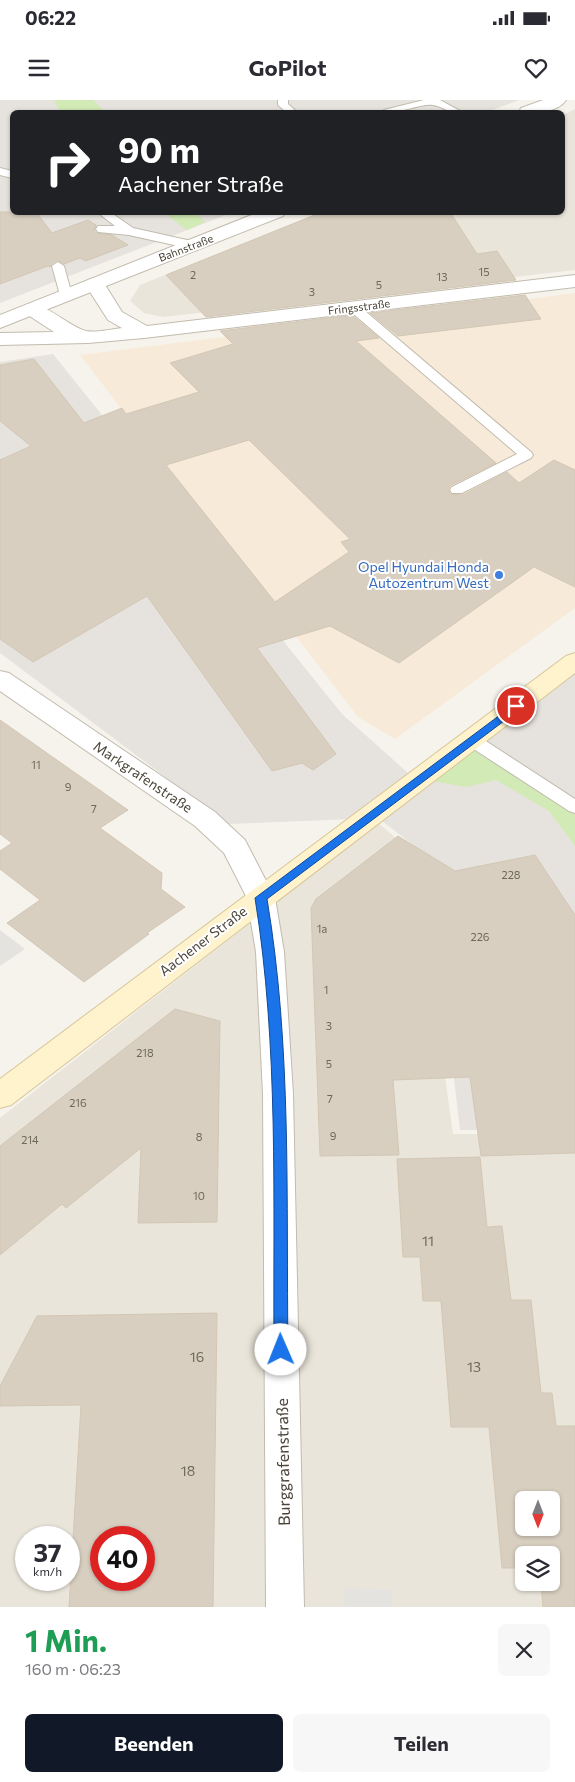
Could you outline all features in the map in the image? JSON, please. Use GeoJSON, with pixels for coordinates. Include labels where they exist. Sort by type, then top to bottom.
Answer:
{"type":"FeatureCollection","features":[{"type":"Feature","properties":{"kind":"main road","name":"Aachener Straße"},"geometry":{"type":"LineString","coordinates":[[0,1096],[575,661]]}},
{"type":"Feature","properties":{"kind":"street"},"geometry":{"type":"LineString","coordinates":[[532,110],[558,100]]}},
{"type":"Feature","properties":{"kind":"street","name":"Bahnstraße"},"geometry":{"type":"LineString","coordinates":[[0,322],[270,215]]}},
{"type":"Feature","properties":{"kind":"street","name":"Fringsstraße"},"geometry":{"type":"LineString","coordinates":[[0,340],[88,337],[144,332],[575,281]]}},
{"type":"Feature","properties":{"kind":"street"},"geometry":{"type":"LineString","coordinates":[[95,284],[115,316],[144,332]]}},
{"type":"Feature","properties":{"kind":"street","name":"Fringsstraße"},"geometry":{"type":"LineString","coordinates":[[32,309],[63,329],[88,337]]}},
{"type":"Feature","properties":{"kind":"street","name":"Markgrafenstraße"},"geometry":{"type":"LineString","coordinates":[[0,679],[205,819],[235,847],[261,898]]}},
{"type":"Feature","properties":{"kind":"street","name":"Burggrafenstraße"},"geometry":{"type":"LineString","coordinates":[[261,898],[270,952],[278,1094],[285,1607]]}},
{"type":"Feature","properties":{"kind":"lane"},"geometry":{"type":"LineString","coordinates":[[283,100],[283,105],[289,110]]}},
{"type":"Feature","properties":{"kind":"lane"},"geometry":{"type":"LineString","coordinates":[[395,110],[421,102],[433,101],[453,110]]}},
{"type":"Feature","properties":{"kind":"lane"},"geometry":{"type":"LineString","coordinates":[[106,215],[129,231]]}},
{"type":"Feature","properties":{"kind":"lane"},"geometry":{"type":"LineString","coordinates":[[102,229],[129,231],[192,246]]}},
{"type":"Feature","properties":{"kind":"lane"},"geometry":{"type":"LineString","coordinates":[[58,266],[66,295]]}},
{"type":"Feature","properties":{"kind":"lane"},"geometry":{"type":"LineString","coordinates":[[347,309],[526,455],[458,490]]}},
{"type":"Feature","properties":{"kind":"lane"},"geometry":{"type":"LineString","coordinates":[[472,740],[575,807]]}},
{"type":"Feature","properties":{"kind":"shaded area"},"geometry":{"type":"Polygon","coordinates":[[[0,100],[519,100],[492,110],[10,110],[10,215],[226,215],[0,303],[0,100]]]}},
{"type":"Feature","properties":{"kind":"shaded area"},"geometry":{"type":"Polygon","coordinates":[[[575,109],[575,270],[163,317],[144,313],[130,301],[140,285],[315,215],[565,215],[565,114],[575,109]]]}},
{"type":"Feature","properties":{"kind":"shaded area"},"geometry":{"type":"Polygon","coordinates":[[[575,293],[575,608],[395,739],[358,717],[80,355],[575,293]]]}},
{"type":"Feature","properties":{"kind":"shaded area"},"geometry":{"type":"Polygon","coordinates":[[[53,354],[342,714],[417,781],[575,673],[575,1129],[460,1130],[440,959],[416,847],[378,818],[228,824],[0,653],[0,362],[53,354]]]}},
{"type":"Feature","properties":{"kind":"shaded area"},"geometry":{"type":"Polygon","coordinates":[[[378,823],[414,853],[453,1134],[575,1134],[575,1607],[0,1607],[0,1118],[378,823]]]}},
{"type":"Feature","properties":{"kind":"shaded area"},"geometry":{"type":"Polygon","coordinates":[[[0,930],[25,949],[0,966],[0,930]]]}},
{"type":"Feature","properties":{"kind":"shaded area"},"geometry":{"type":"Polygon","coordinates":[[[344,1588],[392,1590],[393,1607],[345,1607],[344,1588]]]}},
{"type":"Feature","properties":{"kind":"green space"},"geometry":{"type":"Polygon","coordinates":[[[54,100],[93,100],[103,110],[59,110],[54,100]]]}},
{"type":"Feature","properties":{"kind":"green space"},"geometry":{"type":"Polygon","coordinates":[[[167,215],[198,215],[205,222],[187,230],[167,215]]]}},
{"type":"Feature","properties":{"kind":"green space"},"geometry":{"type":"Polygon","coordinates":[[[471,749],[564,803],[575,815],[575,846],[549,811],[496,780],[466,787],[432,781],[471,749]]]}},
{"type":"Feature","properties":{"kind":"building"},"geometry":{"type":"Polygon","coordinates":[[[0,212],[10,212],[10,215],[38,215],[52,233],[88,220],[96,225],[94,230],[96,233],[112,235],[128,245],[86,261],[80,258],[64,264],[57,260],[50,267],[48,266],[0,284],[0,212]]]}},
{"type":"Feature","properties":{"kind":"building"},"geometry":{"type":"Polygon","coordinates":[[[315,215],[452,215],[477,254],[497,251],[516,280],[206,317],[166,275],[315,215]]]}},
{"type":"Feature","properties":{"kind":"building"},"geometry":{"type":"Polygon","coordinates":[[[525,295],[541,319],[398,336],[370,313],[525,295]]]}},
{"type":"Feature","properties":{"kind":"building"},"geometry":{"type":"Polygon","coordinates":[[[352,315],[379,338],[356,341],[496,463],[451,485],[448,489],[450,494],[463,495],[507,472],[519,483],[554,460],[575,470],[575,587],[534,567],[399,663],[330,626],[257,648],[336,754],[313,770],[302,763],[272,771],[147,596],[33,662],[0,639],[0,460],[31,446],[0,421],[0,365],[34,359],[84,423],[122,408],[126,414],[199,392],[170,363],[233,344],[220,331],[352,315]],[[249,440],[166,465],[275,602],[349,552],[341,542],[350,539],[249,440]]]}},
{"type":"Feature","properties":{"kind":"building"},"geometry":{"type":"Polygon","coordinates":[[[0,720],[128,810],[100,828],[162,873],[161,889],[185,907],[147,933],[149,934],[84,982],[7,923],[40,900],[0,869],[0,851],[12,843],[0,834],[0,720]]]}},
{"type":"Feature","properties":{"kind":"building"},"geometry":{"type":"Polygon","coordinates":[[[398,836],[455,871],[535,855],[575,915],[575,1153],[481,1156],[470,1077],[393,1080],[399,1155],[320,1156],[311,908],[316,899],[398,836]]]}},
{"type":"Feature","properties":{"kind":"building"},"geometry":{"type":"Polygon","coordinates":[[[175,1009],[220,1021],[217,1222],[138,1223],[141,1148],[66,1208],[62,1204],[0,1255],[0,1146],[175,1009]]]}},
{"type":"Feature","properties":{"kind":"building"},"geometry":{"type":"Polygon","coordinates":[[[480,1157],[487,1227],[502,1226],[511,1300],[531,1300],[541,1393],[552,1393],[556,1426],[575,1426],[575,1607],[543,1607],[542,1591],[560,1591],[560,1546],[515,1546],[515,1568],[502,1568],[489,1427],[451,1427],[441,1301],[423,1301],[420,1257],[403,1257],[397,1159],[480,1157]]]}},
{"type":"Feature","properties":{"kind":"building"},"geometry":{"type":"Polygon","coordinates":[[[217,1313],[213,1607],[69,1607],[70,1591],[80,1591],[80,1526],[74,1526],[81,1405],[0,1406],[0,1386],[37,1316],[217,1313]]]}},
{"type":"Feature","properties":{"kind":"place","name":"Opel Hyundai Honda Autozentrum West"},"geometry":{"type":"Point","coordinates":[499,575]}},
{"type":"Feature","properties":{"kind":"route"},"geometry":{"type":"LineString","coordinates":[[281,1350],[278,1094],[270,952],[261,898],[516,706]]}}]}
